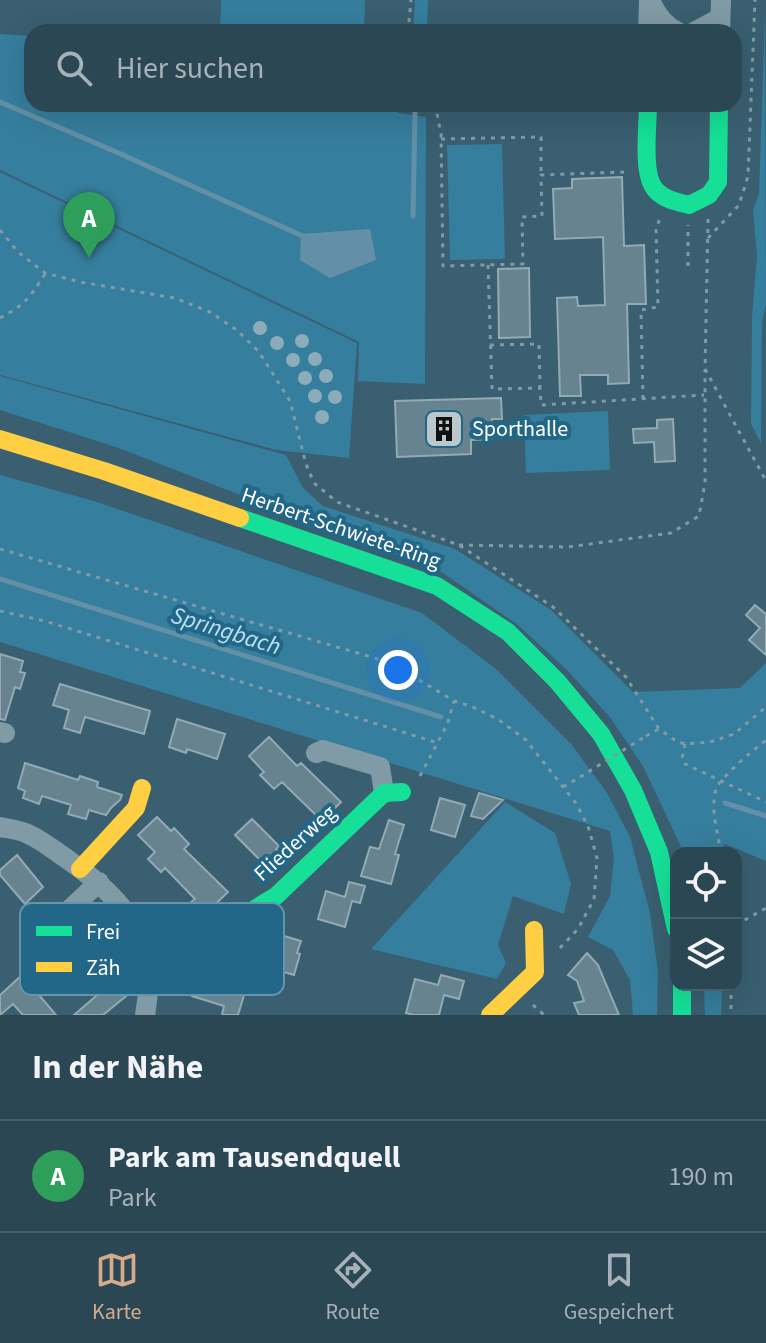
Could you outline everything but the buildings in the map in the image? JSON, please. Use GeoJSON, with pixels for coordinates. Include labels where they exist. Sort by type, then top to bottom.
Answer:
{"type":"FeatureCollection","features":[{"type":"Feature","properties":{"kind":"main road"},"geometry":{"type":"LineString","coordinates":[[648,112],[651,184],[667,200],[689,205],[709,195],[718,182],[719,112]]}},
{"type":"Feature","properties":{"kind":"main road","name":"Herbert-Schwiete-Ring"},"geometry":{"type":"LineString","coordinates":[[0,439],[104,471],[437,586],[508,632],[557,681],[601,734],[633,790],[659,852],[674,919]]}},
{"type":"Feature","properties":{"kind":"main road"},"geometry":{"type":"LineString","coordinates":[[80,869],[136,808],[142,788]]}},
{"type":"Feature","properties":{"kind":"main road","name":"Fliederweg"},"geometry":{"type":"LineString","coordinates":[[265,903],[393,792]]}},
{"type":"Feature","properties":{"kind":"main road"},"geometry":{"type":"LineString","coordinates":[[490,1015],[535,972],[534,930]]}},
{"type":"Feature","properties":{"kind":"main road"},"geometry":{"type":"LineString","coordinates":[[682,991],[682,1015]]}},
{"type":"Feature","properties":{"kind":"street"},"geometry":{"type":"LineString","coordinates":[[648,24],[649,0]]}},
{"type":"Feature","properties":{"kind":"street"},"geometry":{"type":"LineString","coordinates":[[649,0],[665,24]]}},
{"type":"Feature","properties":{"kind":"street"},"geometry":{"type":"LineString","coordinates":[[316,753],[323,750],[380,767],[393,792]]}},
{"type":"Feature","properties":{"kind":"street"},"geometry":{"type":"LineString","coordinates":[[0,827],[29,834],[99,882],[118,903]]}},
{"type":"Feature","properties":{"kind":"street"},"geometry":{"type":"LineString","coordinates":[[77,903],[99,882]]}},
{"type":"Feature","properties":{"kind":"street"},"geometry":{"type":"LineString","coordinates":[[145,1015],[148,995]]}},
{"type":"Feature","properties":{"kind":"path"},"geometry":{"type":"LineString","coordinates":[[409,24],[411,0]]}},
{"type":"Feature","properties":{"kind":"path"},"geometry":{"type":"LineString","coordinates":[[708,238],[739,205],[748,176],[755,0]]}},
{"type":"Feature","properties":{"kind":"path"},"geometry":{"type":"LineString","coordinates":[[436,112],[441,139],[443,266],[523,264],[522,217],[542,216],[541,137],[441,139]]}},
{"type":"Feature","properties":{"kind":"path"},"geometry":{"type":"LineString","coordinates":[[541,175],[649,171]]}},
{"type":"Feature","properties":{"kind":"path"},"geometry":{"type":"LineString","coordinates":[[459,545],[568,547],[671,533],[699,516],[705,483],[709,195]]}},
{"type":"Feature","properties":{"kind":"path"},"geometry":{"type":"LineString","coordinates":[[643,399],[641,310],[658,307],[656,229],[667,200]]}},
{"type":"Feature","properties":{"kind":"path"},"geometry":{"type":"LineString","coordinates":[[688,266],[689,205]]}},
{"type":"Feature","properties":{"kind":"path"},"geometry":{"type":"LineString","coordinates":[[0,230],[18,252],[45,273],[175,298],[210,312],[238,331],[259,352],[290,401],[314,483],[337,502],[459,545],[553,607],[626,677],[659,729],[676,741],[685,744],[710,742],[734,734],[766,707]]}},
{"type":"Feature","properties":{"kind":"path"},"geometry":{"type":"LineString","coordinates":[[488,265],[492,389],[540,388]]}},
{"type":"Feature","properties":{"kind":"path"},"geometry":{"type":"LineString","coordinates":[[0,318],[16,310],[29,298],[45,273]]}},
{"type":"Feature","properties":{"kind":"path"},"geometry":{"type":"LineString","coordinates":[[490,345],[539,344],[541,405],[704,395]]}},
{"type":"Feature","properties":{"kind":"path"},"geometry":{"type":"LineString","coordinates":[[705,369],[766,481]]}},
{"type":"Feature","properties":{"kind":"path"},"geometry":{"type":"LineString","coordinates":[[0,549],[375,658],[406,672],[454,701],[499,720],[526,740],[575,802],[588,826],[597,858],[594,899],[578,929],[535,972]]}},
{"type":"Feature","properties":{"kind":"path"},"geometry":{"type":"LineString","coordinates":[[0,611],[45,621],[438,743]]}},
{"type":"Feature","properties":{"kind":"path"},"geometry":{"type":"LineString","coordinates":[[393,792],[419,778],[447,725],[454,701]]}},
{"type":"Feature","properties":{"kind":"path"},"geometry":{"type":"LineString","coordinates":[[563,787],[659,729]]}},
{"type":"Feature","properties":{"kind":"path"},"geometry":{"type":"LineString","coordinates":[[720,847],[714,814],[716,790],[721,781],[766,740]]}},
{"type":"Feature","properties":{"kind":"path"},"geometry":{"type":"LineString","coordinates":[[685,744],[682,759],[685,764],[766,802]]}},
{"type":"Feature","properties":{"kind":"path"},"geometry":{"type":"LineString","coordinates":[[742,922],[766,908]]}},
{"type":"Feature","properties":{"kind":"path"},"geometry":{"type":"LineString","coordinates":[[731,991],[731,1015]]}},
{"type":"Feature","properties":{"kind":"shaded area"},"geometry":{"type":"Polygon","coordinates":[[[221,0],[365,0],[364,24],[220,24],[221,0]]]}},
{"type":"Feature","properties":{"kind":"shaded area"},"geometry":{"type":"Polygon","coordinates":[[[415,0],[428,0],[427,24],[414,24],[415,0]]]}},
{"type":"Feature","properties":{"kind":"shaded area"},"geometry":{"type":"Polygon","coordinates":[[[765,15],[766,303],[762,323],[761,443],[751,424],[752,318],[757,256],[753,210],[759,194],[765,15]]]}},
{"type":"Feature","properties":{"kind":"shaded area"},"geometry":{"type":"Polygon","coordinates":[[[0,34],[24,36],[24,112],[398,112],[426,117],[425,384],[358,381],[359,342],[0,170],[0,34]]]}},
{"type":"Feature","properties":{"kind":"shaded area"},"geometry":{"type":"Polygon","coordinates":[[[502,144],[505,259],[450,260],[447,145],[502,144]]]}},
{"type":"Feature","properties":{"kind":"shaded area"},"geometry":{"type":"Polygon","coordinates":[[[0,172],[357,343],[349,458],[276,450],[0,375],[0,172]]]}},
{"type":"Feature","properties":{"kind":"shaded area"},"geometry":{"type":"Polygon","coordinates":[[[370,229],[376,260],[330,278],[300,260],[301,234],[370,229]]]}},
{"type":"Feature","properties":{"kind":"shaded area"},"geometry":{"type":"Polygon","coordinates":[[[0,376],[286,455],[303,488],[323,506],[455,549],[551,610],[633,692],[740,688],[766,663],[766,861],[742,851],[742,847],[725,844],[723,847],[681,847],[643,766],[609,716],[568,671],[518,625],[443,573],[116,447],[0,410],[0,376]]]}},
{"type":"Feature","properties":{"kind":"shaded area"},"geometry":{"type":"Polygon","coordinates":[[[608,411],[610,470],[526,473],[524,415],[608,411]]]}},
{"type":"Feature","properties":{"kind":"shaded area"},"geometry":{"type":"Polygon","coordinates":[[[0,475],[94,501],[422,613],[496,669],[571,744],[607,793],[630,837],[650,913],[658,972],[657,1015],[633,1015],[630,980],[613,950],[588,937],[610,896],[614,858],[610,831],[0,642],[0,475]]]}},
{"type":"Feature","properties":{"kind":"shaded area"},"geometry":{"type":"Polygon","coordinates":[[[505,802],[555,833],[571,884],[564,914],[513,896],[498,945],[506,963],[497,979],[371,949],[505,802]]]}},
{"type":"Feature","properties":{"kind":"shaded area"},"geometry":{"type":"Polygon","coordinates":[[[704,991],[722,991],[721,1015],[705,1015],[704,991]]]}},
{"type":"Feature","properties":{"kind":"waterway"},"geometry":{"type":"LineString","coordinates":[[0,102],[307,238]]}},
{"type":"Feature","properties":{"kind":"waterway"},"geometry":{"type":"LineString","coordinates":[[413,216],[415,112]]}},
{"type":"Feature","properties":{"kind":"waterway","name":"Springbach"},"geometry":{"type":"LineString","coordinates":[[0,579],[441,717]]}},
{"type":"Feature","properties":{"kind":"waterway","name":"Springbach"},"geometry":{"type":"LineString","coordinates":[[725,803],[766,816]]}},
{"type":"Feature","properties":{"kind":"traffic: fast"},"geometry":{"type":"LineString","coordinates":[[648,112],[650,181],[661,195],[689,205],[709,195],[718,182],[719,112]]}},
{"type":"Feature","properties":{"kind":"traffic: fast"},"geometry":{"type":"LineString","coordinates":[[240,518],[437,586],[508,632],[557,681],[601,734],[633,790],[659,852],[674,919]]}},
{"type":"Feature","properties":{"kind":"traffic: fast"},"geometry":{"type":"LineString","coordinates":[[265,903],[276,896],[384,793],[402,792]]}},
{"type":"Feature","properties":{"kind":"traffic: fast"},"geometry":{"type":"LineString","coordinates":[[682,991],[682,1015]]}},
{"type":"Feature","properties":{"kind":"traffic: slow"},"geometry":{"type":"LineString","coordinates":[[0,439],[240,518]]}},
{"type":"Feature","properties":{"kind":"traffic: slow"},"geometry":{"type":"LineString","coordinates":[[80,869],[136,808],[142,788]]}},
{"type":"Feature","properties":{"kind":"traffic: slow"},"geometry":{"type":"LineString","coordinates":[[490,1015],[535,972],[534,930]]}},
{"type":"Feature","properties":{"kind":"place","name":"Park am Tausendquell"},"geometry":{"type":"Point","coordinates":[89,258]}},
{"type":"Feature","properties":{"kind":"place","name":"Sporthalle"},"geometry":{"type":"Point","coordinates":[444,429]}}]}
